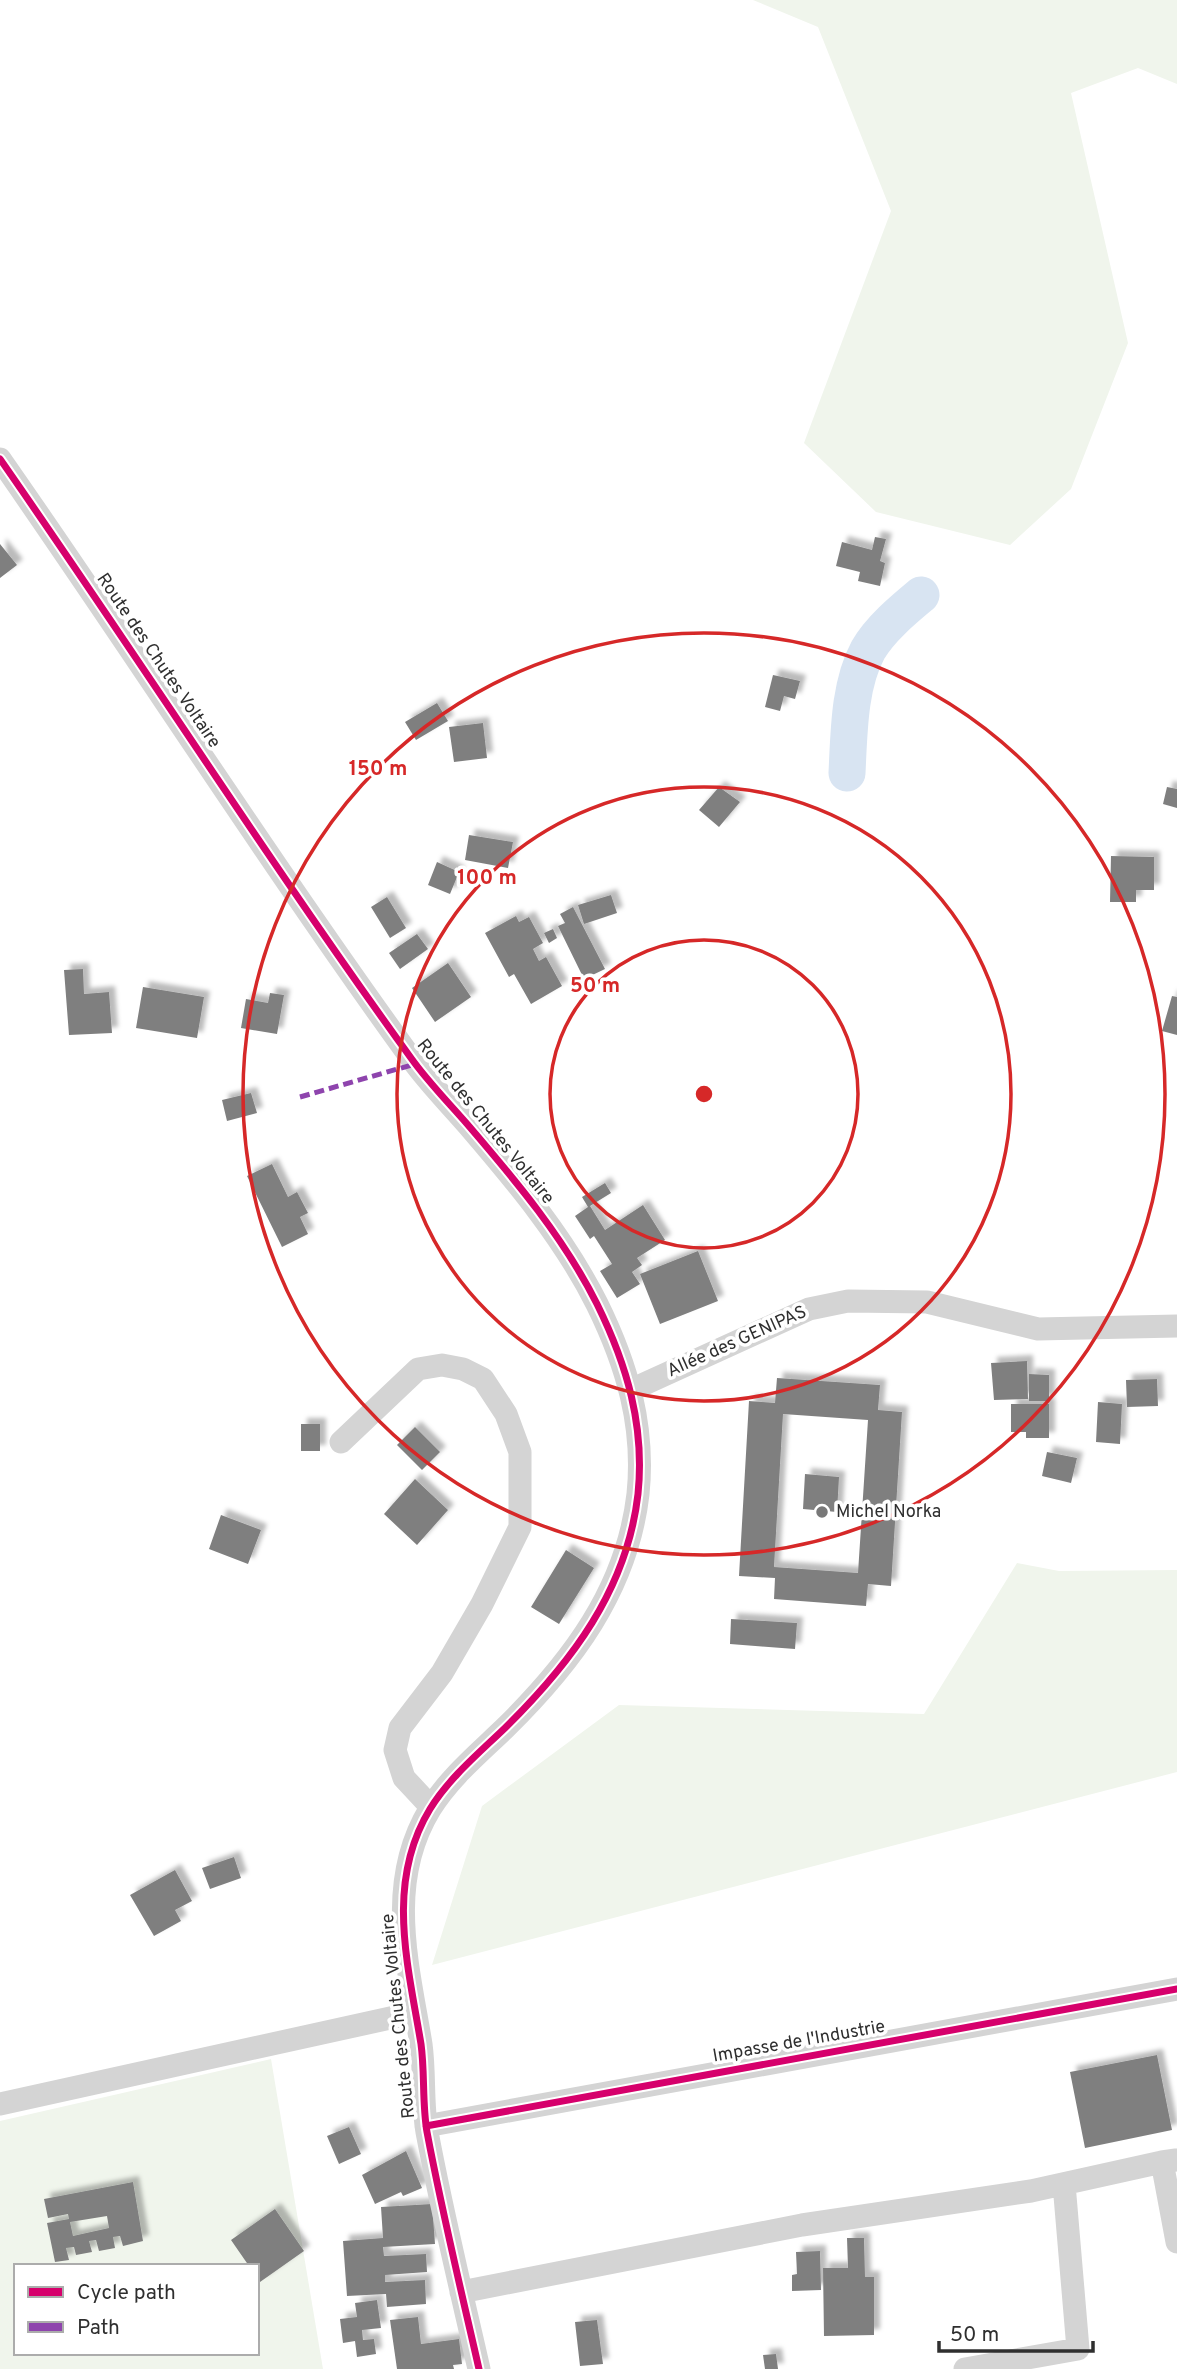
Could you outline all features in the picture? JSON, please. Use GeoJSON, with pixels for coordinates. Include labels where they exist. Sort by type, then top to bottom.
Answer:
{"type":"FeatureCollection","features":[{"type":"Feature","properties":{"kind":"street","name":"Route des Chutes Voltaire"},"geometry":{"type":"LineString","coordinates":[[0,459],[415,1064],[513,1178],[555,1235],[594,1299],[616,1345],[631,1390],[640,1448],[638,1499],[613,1585],[587,1634],[556,1676],[451,1782],[431,1807],[408,1860],[402,1899],[406,1967],[421,2046],[426,2126],[479,2369]]}},
{"type":"Feature","properties":{"kind":"street","name":"Allée des GENIPAS"},"geometry":{"type":"LineString","coordinates":[[631,1390],[808,1309],[848,1301],[927,1303],[1038,1329],[1177,1326]]}},
{"type":"Feature","properties":{"kind":"street"},"geometry":{"type":"LineString","coordinates":[[341,1442],[418,1369],[442,1365],[483,1379],[506,1414],[520,1452],[520,1527],[482,1604],[449,1661],[400,1728],[395,1750],[404,1778],[431,1807]]}},
{"type":"Feature","properties":{"kind":"street","name":"Impasse de l'Industrie"},"geometry":{"type":"LineString","coordinates":[[426,2126],[1177,1989]]}},
{"type":"Feature","properties":{"kind":"street"},"geometry":{"type":"LineString","coordinates":[[0,2104],[413,2013]]}},
{"type":"Feature","properties":{"kind":"street"},"geometry":{"type":"LineString","coordinates":[[461,2292],[802,2225],[1065,2184],[1170,2161],[1177,2242]]}},
{"type":"Feature","properties":{"kind":"street"},"geometry":{"type":"LineString","coordinates":[[965,2369],[1078,2349],[1065,2184]]}},
{"type":"Feature","properties":{"kind":"shaded area"},"geometry":{"type":"Polygon","coordinates":[[[753,0],[1177,0],[1177,84],[1138,68],[1071,93],[1128,343],[1071,489],[1010,545],[876,512],[804,443],[891,211],[818,27],[753,0]]]}},
{"type":"Feature","properties":{"kind":"shaded area"},"geometry":{"type":"Polygon","coordinates":[[[1017,1563],[1059,1571],[1177,1570],[1177,1772],[432,1965],[482,1806],[619,1705],[924,1714],[1017,1563]]]}},
{"type":"Feature","properties":{"kind":"shaded area"},"geometry":{"type":"Polygon","coordinates":[[[271,2059],[323,2369],[0,2369],[0,2121],[271,2059]]]}},
{"type":"Feature","properties":{"kind":"building"},"geometry":{"type":"Polygon","coordinates":[[[875,537],[886,539],[880,561],[885,563],[880,586],[858,581],[860,572],[836,566],[842,542],[872,550],[875,537]]]}},
{"type":"Feature","properties":{"kind":"building"},"geometry":{"type":"Polygon","coordinates":[[[0,544],[17,565],[0,578],[0,544]]]}},
{"type":"Feature","properties":{"kind":"building"},"geometry":{"type":"Polygon","coordinates":[[[773,675],[800,681],[795,699],[784,696],[780,711],[765,707],[773,675]]]}},
{"type":"Feature","properties":{"kind":"building"},"geometry":{"type":"Polygon","coordinates":[[[437,703],[448,721],[416,740],[405,722],[437,703]]]}},
{"type":"Feature","properties":{"kind":"building"},"geometry":{"type":"Polygon","coordinates":[[[483,723],[487,758],[454,762],[449,727],[483,723]]]}},
{"type":"Feature","properties":{"kind":"building"},"geometry":{"type":"Polygon","coordinates":[[[719,787],[740,802],[719,827],[699,810],[719,787]]]}},
{"type":"Feature","properties":{"kind":"building"},"geometry":{"type":"Polygon","coordinates":[[[1167,787],[1177,789],[1177,808],[1163,804],[1167,787]]]}},
{"type":"Feature","properties":{"kind":"building"},"geometry":{"type":"Polygon","coordinates":[[[469,835],[513,842],[508,868],[465,860],[469,835]]]}},
{"type":"Feature","properties":{"kind":"building"},"geometry":{"type":"Polygon","coordinates":[[[1111,856],[1154,857],[1154,890],[1136,890],[1136,902],[1110,902],[1111,856]]]}},
{"type":"Feature","properties":{"kind":"building"},"geometry":{"type":"Polygon","coordinates":[[[437,862],[459,872],[450,894],[428,885],[437,862]]]}},
{"type":"Feature","properties":{"kind":"building"},"geometry":{"type":"Polygon","coordinates":[[[611,895],[617,913],[584,924],[578,905],[611,895]]]}},
{"type":"Feature","properties":{"kind":"building"},"geometry":{"type":"Polygon","coordinates":[[[387,897],[406,928],[390,938],[371,907],[387,897]]]}},
{"type":"Feature","properties":{"kind":"building"},"geometry":{"type":"Polygon","coordinates":[[[573,907],[605,969],[584,979],[558,926],[565,923],[560,914],[573,907]]]}},
{"type":"Feature","properties":{"kind":"building"},"geometry":{"type":"Polygon","coordinates":[[[516,916],[519,922],[529,917],[543,943],[533,949],[539,961],[546,957],[562,986],[531,1004],[514,974],[509,977],[485,933],[516,916]]]}},
{"type":"Feature","properties":{"kind":"building"},"geometry":{"type":"Polygon","coordinates":[[[553,929],[557,938],[549,943],[544,933],[553,929]]]}},
{"type":"Feature","properties":{"kind":"building"},"geometry":{"type":"Polygon","coordinates":[[[417,934],[428,949],[400,969],[389,953],[417,934]]]}},
{"type":"Feature","properties":{"kind":"building"},"geometry":{"type":"Polygon","coordinates":[[[448,963],[471,997],[435,1022],[412,988],[448,963]]]}},
{"type":"Feature","properties":{"kind":"building"},"geometry":{"type":"Polygon","coordinates":[[[83,969],[84,994],[109,992],[112,1033],[69,1035],[64,970],[83,969]]]}},
{"type":"Feature","properties":{"kind":"building"},"geometry":{"type":"Polygon","coordinates":[[[143,987],[204,997],[197,1038],[136,1028],[143,987]]]}},
{"type":"Feature","properties":{"kind":"building"},"geometry":{"type":"Polygon","coordinates":[[[270,993],[284,995],[277,1034],[241,1028],[246,999],[268,1003],[270,993]]]}},
{"type":"Feature","properties":{"kind":"building"},"geometry":{"type":"Polygon","coordinates":[[[1172,996],[1177,997],[1177,1035],[1162,1031],[1172,996]]]}},
{"type":"Feature","properties":{"kind":"building"},"geometry":{"type":"Polygon","coordinates":[[[251,1093],[257,1113],[227,1121],[222,1100],[251,1093]]]}},
{"type":"Feature","properties":{"kind":"building"},"geometry":{"type":"Polygon","coordinates":[[[272,1164],[288,1197],[297,1192],[308,1213],[300,1217],[308,1234],[282,1247],[247,1176],[272,1164]]]}},
{"type":"Feature","properties":{"kind":"building"},"geometry":{"type":"Polygon","coordinates":[[[605,1183],[611,1193],[590,1206],[605,1230],[643,1205],[665,1240],[637,1258],[642,1265],[632,1272],[640,1284],[617,1298],[600,1271],[612,1264],[594,1236],[590,1239],[575,1216],[588,1207],[582,1197],[605,1183]]]}},
{"type":"Feature","properties":{"kind":"building"},"geometry":{"type":"Polygon","coordinates":[[[698,1251],[718,1301],[660,1324],[640,1274],[698,1251]]]}},
{"type":"Feature","properties":{"kind":"building"},"geometry":{"type":"Polygon","coordinates":[[[1027,1361],[1028,1399],[994,1400],[991,1363],[1027,1361]]]}},
{"type":"Feature","properties":{"kind":"building"},"geometry":{"type":"Polygon","coordinates":[[[1029,1374],[1049,1375],[1049,1401],[1029,1401],[1029,1374]]]}},
{"type":"Feature","properties":{"kind":"building"},"geometry":{"type":"Polygon","coordinates":[[[777,1378],[880,1385],[878,1410],[902,1412],[891,1586],[868,1584],[866,1606],[774,1599],[775,1578],[739,1576],[749,1401],[775,1403],[777,1378]],[[783,1414],[774,1567],[858,1573],[868,1420],[783,1414]]]}},
{"type":"Feature","properties":{"kind":"building"},"geometry":{"type":"Polygon","coordinates":[[[1157,1379],[1158,1406],[1127,1407],[1126,1380],[1157,1379]]]}},
{"type":"Feature","properties":{"kind":"building"},"geometry":{"type":"Polygon","coordinates":[[[1098,1402],[1122,1404],[1120,1444],[1096,1442],[1098,1402]]]}},
{"type":"Feature","properties":{"kind":"building"},"geometry":{"type":"Polygon","coordinates":[[[1011,1404],[1049,1404],[1049,1438],[1026,1438],[1026,1432],[1011,1432],[1011,1404]]]}},
{"type":"Feature","properties":{"kind":"building"},"geometry":{"type":"Polygon","coordinates":[[[301,1424],[320,1424],[320,1451],[301,1451],[301,1424]]]}},
{"type":"Feature","properties":{"kind":"building"},"geometry":{"type":"Polygon","coordinates":[[[415,1427],[440,1452],[422,1470],[397,1445],[415,1427]]]}},
{"type":"Feature","properties":{"kind":"building"},"geometry":{"type":"Polygon","coordinates":[[[1047,1452],[1077,1458],[1071,1483],[1042,1476],[1047,1452]]]}},
{"type":"Feature","properties":{"kind":"building"},"geometry":{"type":"Polygon","coordinates":[[[805,1474],[839,1477],[837,1512],[803,1509],[805,1474]]]}},
{"type":"Feature","properties":{"kind":"building"},"geometry":{"type":"Polygon","coordinates":[[[415,1479],[448,1510],[417,1545],[384,1514],[415,1479]]]}},
{"type":"Feature","properties":{"kind":"building"},"geometry":{"type":"Polygon","coordinates":[[[221,1515],[261,1530],[248,1564],[209,1549],[221,1515]]]}},
{"type":"Feature","properties":{"kind":"building"},"geometry":{"type":"Polygon","coordinates":[[[566,1550],[594,1568],[559,1624],[531,1607],[566,1550]]]}},
{"type":"Feature","properties":{"kind":"building"},"geometry":{"type":"Polygon","coordinates":[[[731,1619],[797,1623],[795,1649],[730,1644],[731,1619]]]}},
{"type":"Feature","properties":{"kind":"building"},"geometry":{"type":"Polygon","coordinates":[[[234,1857],[241,1878],[210,1889],[202,1868],[234,1857]]]}},
{"type":"Feature","properties":{"kind":"building"},"geometry":{"type":"Polygon","coordinates":[[[175,1870],[192,1901],[175,1910],[181,1921],[154,1936],[130,1895],[175,1870]]]}},
{"type":"Feature","properties":{"kind":"building"},"geometry":{"type":"Polygon","coordinates":[[[1157,2055],[1172,2130],[1085,2148],[1070,2072],[1157,2055]]]}},
{"type":"Feature","properties":{"kind":"building"},"geometry":{"type":"Polygon","coordinates":[[[349,2127],[361,2154],[339,2164],[327,2136],[349,2127]]]}},
{"type":"Feature","properties":{"kind":"building"},"geometry":{"type":"Polygon","coordinates":[[[406,2151],[422,2188],[403,2196],[401,2192],[375,2204],[362,2175],[406,2151]]]}},
{"type":"Feature","properties":{"kind":"building"},"geometry":{"type":"Polygon","coordinates":[[[133,2182],[143,2241],[123,2246],[120,2236],[113,2237],[115,2248],[99,2251],[96,2240],[89,2241],[92,2252],[76,2255],[74,2247],[66,2248],[69,2260],[55,2262],[47,2223],[69,2219],[68,2214],[48,2218],[44,2199],[133,2182]],[[107,2216],[70,2222],[73,2236],[109,2228],[107,2216]]]}},
{"type":"Feature","properties":{"kind":"building"},"geometry":{"type":"Polygon","coordinates":[[[432,2204],[435,2244],[383,2247],[384,2256],[426,2254],[427,2272],[385,2275],[385,2282],[425,2280],[426,2304],[387,2307],[386,2294],[347,2296],[343,2241],[383,2238],[381,2207],[432,2204]]]}},
{"type":"Feature","properties":{"kind":"building"},"geometry":{"type":"Polygon","coordinates":[[[275,2209],[304,2251],[260,2282],[259,2264],[248,2264],[231,2240],[275,2209]]]}},
{"type":"Feature","properties":{"kind":"building"},"geometry":{"type":"Polygon","coordinates":[[[847,2238],[864,2238],[865,2277],[874,2277],[874,2335],[824,2336],[823,2268],[848,2268],[847,2238]]]}},
{"type":"Feature","properties":{"kind":"building"},"geometry":{"type":"Polygon","coordinates":[[[820,2251],[821,2290],[792,2291],[792,2275],[797,2274],[796,2252],[820,2251]]]}},
{"type":"Feature","properties":{"kind":"building"},"geometry":{"type":"Polygon","coordinates":[[[377,2300],[381,2328],[362,2330],[363,2340],[374,2339],[376,2354],[357,2357],[355,2341],[343,2343],[340,2319],[357,2317],[355,2303],[377,2300]]]}},
{"type":"Feature","properties":{"kind":"building"},"geometry":{"type":"Polygon","coordinates":[[[418,2317],[421,2344],[459,2339],[462,2364],[453,2365],[454,2369],[397,2369],[390,2320],[418,2317]]]}},
{"type":"Feature","properties":{"kind":"building"},"geometry":{"type":"Polygon","coordinates":[[[597,2320],[603,2364],[580,2366],[575,2322],[597,2320]]]}},
{"type":"Feature","properties":{"kind":"building"},"geometry":{"type":"Polygon","coordinates":[[[776,2354],[778,2369],[765,2369],[763,2355],[776,2354]]]}},
{"type":"Feature","properties":{"kind":"waterway"},"geometry":{"type":"LineString","coordinates":[[847,773],[851,710],[862,664],[879,635],[921,595]]}},
{"type":"Feature","properties":{"kind":"marked path"},"geometry":{"type":"LineString","coordinates":[[300,1097],[415,1064]]}},
{"type":"Feature","properties":{"kind":"cycle path"},"geometry":{"type":"LineString","coordinates":[[0,459],[358,984],[431,1084],[504,1167],[570,1256],[608,1327],[631,1396],[639,1444],[638,1494],[632,1529],[622,1562],[608,1593],[592,1623],[552,1678],[455,1776],[438,1798],[416,1837],[408,1866],[404,1895],[406,1954],[421,2044],[427,2132],[479,2369]]}},
{"type":"Feature","properties":{"kind":"cycle path"},"geometry":{"type":"LineString","coordinates":[[426,2126],[1177,1989]]}},
{"type":"Feature","properties":{"kind":"place","name":"Michel Norka"},"geometry":{"type":"Point","coordinates":[822,1512]}}]}
